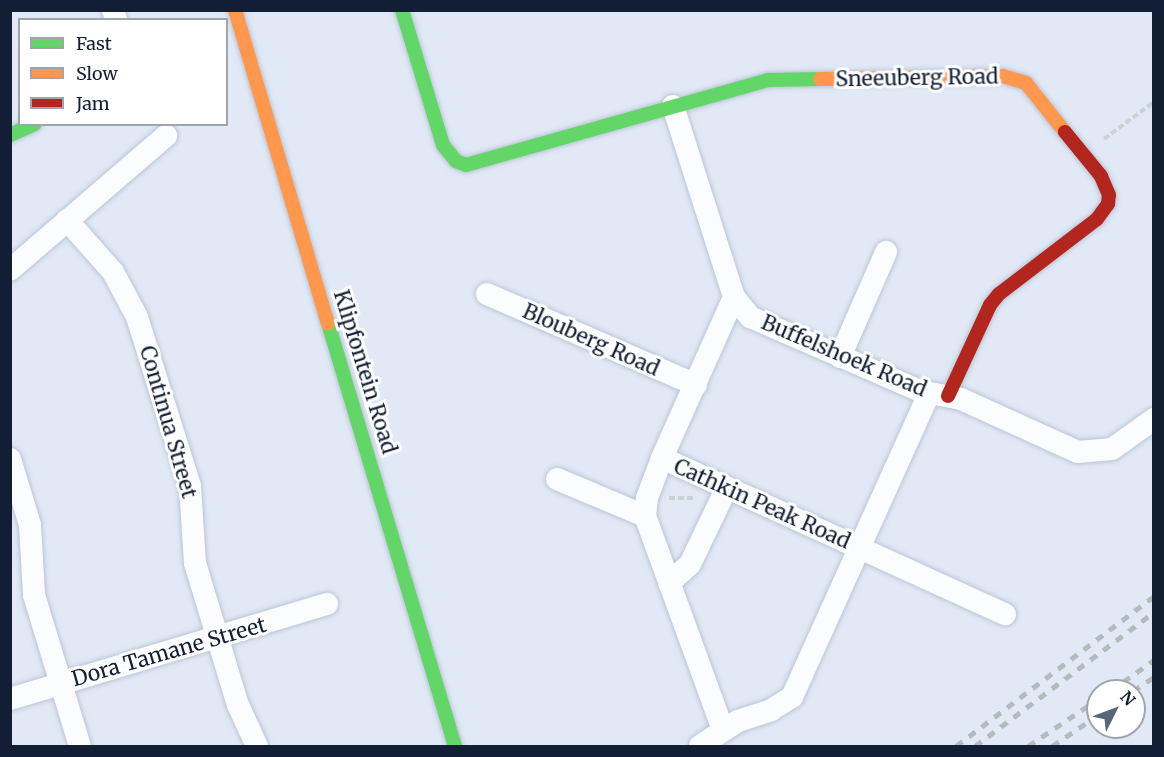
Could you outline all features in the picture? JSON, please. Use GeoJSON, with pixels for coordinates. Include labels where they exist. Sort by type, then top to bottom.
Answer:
{"type":"FeatureCollection","features":[{"type":"Feature","properties":{"kind":"street","name":"Klipfontein Road"},"geometry":{"type":"LineString","coordinates":[[235,10],[244,62],[455,747]]}},
{"type":"Feature","properties":{"kind":"street","name":"Sneeuberg Road"},"geometry":{"type":"LineString","coordinates":[[402,10],[443,145],[456,161],[466,165],[735,87],[782,79],[1003,76],[1026,83],[1035,91],[1101,176],[1109,195],[1108,204],[1097,219],[995,299],[939,395]]}},
{"type":"Feature","properties":{"kind":"street","name":"Buffelshoek Road"},"geometry":{"type":"LineString","coordinates":[[673,106],[734,297],[750,317],[840,357],[939,395]]}},
{"type":"Feature","properties":{"kind":"street"},"geometry":{"type":"LineString","coordinates":[[10,135],[31,126]]}},
{"type":"Feature","properties":{"kind":"street"},"geometry":{"type":"LineString","coordinates":[[10,270],[166,136]]}},
{"type":"Feature","properties":{"kind":"street","name":"Continua Street"},"geometry":{"type":"LineString","coordinates":[[67,220],[118,279],[137,317],[190,486],[195,563],[238,705],[257,747]]}},
{"type":"Feature","properties":{"kind":"street"},"geometry":{"type":"LineString","coordinates":[[840,357],[886,252]]}},
{"type":"Feature","properties":{"kind":"street","name":"Blouberg Road"},"geometry":{"type":"LineString","coordinates":[[487,294],[696,385]]}},
{"type":"Feature","properties":{"kind":"street"},"geometry":{"type":"LineString","coordinates":[[723,730],[669,583],[646,507],[662,458],[734,297]]}},
{"type":"Feature","properties":{"kind":"street"},"geometry":{"type":"LineString","coordinates":[[700,747],[723,730],[792,697],[861,549],[939,395],[1090,454],[1112,448],[1154,419]]}},
{"type":"Feature","properties":{"kind":"street","name":"Cathkin Peak Road"},"geometry":{"type":"LineString","coordinates":[[662,458],[724,493],[861,549],[1005,614]]}},
{"type":"Feature","properties":{"kind":"street"},"geometry":{"type":"LineString","coordinates":[[10,459],[30,525],[34,595],[80,747]]}},
{"type":"Feature","properties":{"kind":"street"},"geometry":{"type":"LineString","coordinates":[[557,479],[646,507]]}},
{"type":"Feature","properties":{"kind":"street"},"geometry":{"type":"LineString","coordinates":[[669,583],[690,564],[724,493]]}},
{"type":"Feature","properties":{"kind":"street","name":"Dora Tamane Street"},"geometry":{"type":"LineString","coordinates":[[10,699],[218,639],[327,604]]}},
{"type":"Feature","properties":{"kind":"path"},"geometry":{"type":"LineString","coordinates":[[1102,140],[1154,102]]}},
{"type":"Feature","properties":{"kind":"path"},"geometry":{"type":"LineString","coordinates":[[646,507],[724,493]]}},
{"type":"Feature","properties":{"kind":"railway"},"geometry":{"type":"LineString","coordinates":[[956,746],[1154,596]]}},
{"type":"Feature","properties":{"kind":"railway"},"geometry":{"type":"LineString","coordinates":[[975,746],[1154,612]]}},
{"type":"Feature","properties":{"kind":"railway"},"geometry":{"type":"LineString","coordinates":[[1127,679],[1154,660]]}},
{"type":"Feature","properties":{"kind":"railway"},"geometry":{"type":"LineString","coordinates":[[1146,682],[1154,677]]}},
{"type":"Feature","properties":{"kind":"railway"},"geometry":{"type":"LineString","coordinates":[[1028,746],[1086,707]]}},
{"type":"Feature","properties":{"kind":"railway"},"geometry":{"type":"LineString","coordinates":[[1052,746],[1086,723]]}},
{"type":"Feature","properties":{"kind":"traffic: fast"},"geometry":{"type":"LineString","coordinates":[[402,10],[443,145],[456,161],[466,165],[768,80],[820,79]]}},
{"type":"Feature","properties":{"kind":"traffic: fast"},"geometry":{"type":"LineString","coordinates":[[10,135],[30,126]]}},
{"type":"Feature","properties":{"kind":"traffic: fast"},"geometry":{"type":"LineString","coordinates":[[328,323],[455,746]]}},
{"type":"Feature","properties":{"kind":"traffic: slow"},"geometry":{"type":"LineString","coordinates":[[235,10],[328,323]]}},
{"type":"Feature","properties":{"kind":"traffic: slow"},"geometry":{"type":"LineString","coordinates":[[820,79],[1003,76],[1026,83],[1065,132]]}},
{"type":"Feature","properties":{"kind":"traffic: jam"},"geometry":{"type":"LineString","coordinates":[[948,396],[990,305],[999,294],[1097,219],[1108,204],[1109,195],[1101,176],[1065,132]]}}]}
